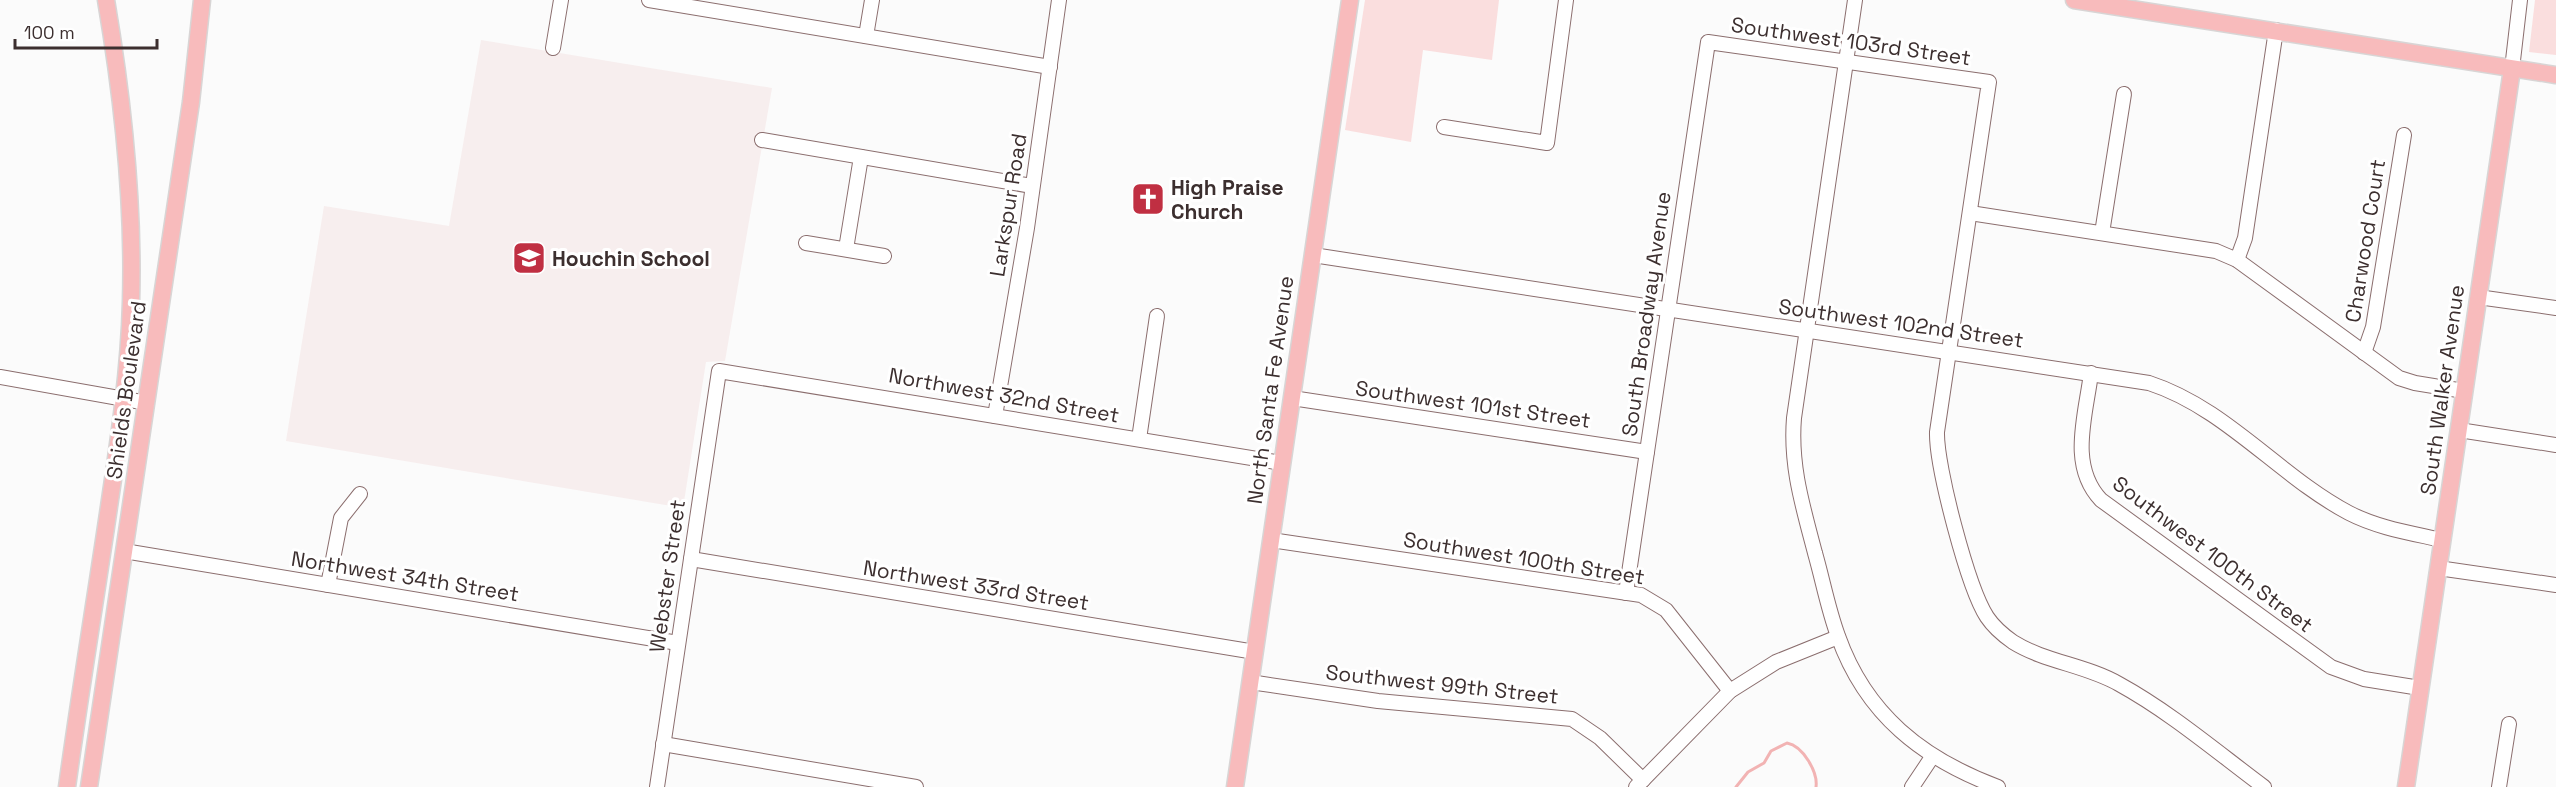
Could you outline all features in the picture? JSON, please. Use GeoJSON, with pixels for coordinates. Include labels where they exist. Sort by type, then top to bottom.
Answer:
{"type":"FeatureCollection","features":[{"type":"Feature","properties":{"kind":"main road","name":"Shields Boulevard"},"geometry":{"type":"LineString","coordinates":[[67,787],[124,400],[131,304],[130,198],[121,92],[106,0]]}},
{"type":"Feature","properties":{"kind":"main road","name":"Shields Boulevard"},"geometry":{"type":"LineString","coordinates":[[89,787],[191,102],[202,0]]}},
{"type":"Feature","properties":{"kind":"main road","name":"North Santa Fe Avenue"},"geometry":{"type":"LineString","coordinates":[[1235,787],[1350,0]]}},
{"type":"Feature","properties":{"kind":"main road"},"geometry":{"type":"LineString","coordinates":[[2074,0],[2556,75]]}},
{"type":"Feature","properties":{"kind":"main road","name":"South Walker Avenue"},"geometry":{"type":"LineString","coordinates":[[2406,787],[2512,69]]}},
{"type":"Feature","properties":{"kind":"street"},"geometry":{"type":"LineString","coordinates":[[553,48],[561,0]]}},
{"type":"Feature","properties":{"kind":"street"},"geometry":{"type":"LineString","coordinates":[[649,0],[1050,67]]}},
{"type":"Feature","properties":{"kind":"street"},"geometry":{"type":"LineString","coordinates":[[866,36],[872,0]]}},
{"type":"Feature","properties":{"kind":"street","name":"Larkspur Road"},"geometry":{"type":"LineString","coordinates":[[995,416],[1059,0]]}},
{"type":"Feature","properties":{"kind":"street"},"geometry":{"type":"LineString","coordinates":[[1444,127],[1547,143],[1566,0]]}},
{"type":"Feature","properties":{"kind":"street"},"geometry":{"type":"LineString","coordinates":[[1855,0],[1794,418],[1794,467],[1827,601],[1838,637],[1855,674],[1870,696],[1901,731],[1932,757],[1966,775],[1998,787]]}},
{"type":"Feature","properties":{"kind":"street","name":"South Walker Avenue"},"geometry":{"type":"LineString","coordinates":[[2512,69],[2520,0]]}},
{"type":"Feature","properties":{"kind":"street"},"geometry":{"type":"LineString","coordinates":[[2237,260],[2245,238],[2276,30]]}},
{"type":"Feature","properties":{"kind":"street","name":"Southwest 103rd Street"},"geometry":{"type":"LineString","coordinates":[[1708,42],[1989,82],[1970,213]]}},
{"type":"Feature","properties":{"kind":"street","name":"South Broadway Avenue"},"geometry":{"type":"LineString","coordinates":[[1626,592],[1708,42]]}},
{"type":"Feature","properties":{"kind":"street"},"geometry":{"type":"LineString","coordinates":[[2102,233],[2124,94]]}},
{"type":"Feature","properties":{"kind":"street","name":"Charwood Court"},"geometry":{"type":"LineString","coordinates":[[2364,353],[2373,327],[2404,135]]}},
{"type":"Feature","properties":{"kind":"street"},"geometry":{"type":"LineString","coordinates":[[762,140],[1032,186]]}},
{"type":"Feature","properties":{"kind":"street"},"geometry":{"type":"LineString","coordinates":[[846,249],[861,158]]}},
{"type":"Feature","properties":{"kind":"street"},"geometry":{"type":"LineString","coordinates":[[2264,787],[2133,692],[2104,676],[2021,646],[2000,632],[1987,617],[1969,574],[1937,452],[1936,432],[1970,213],[2209,249],[2237,260],[2404,380],[2464,391]]}},
{"type":"Feature","properties":{"kind":"street"},"geometry":{"type":"LineString","coordinates":[[806,243],[884,256]]}},
{"type":"Feature","properties":{"kind":"street","name":"Southwest 102nd Street"},"geometry":{"type":"LineString","coordinates":[[1313,255],[2149,382],[2199,405],[2349,513],[2382,526],[2442,540]]}},
{"type":"Feature","properties":{"kind":"street"},"geometry":{"type":"LineString","coordinates":[[2478,297],[2556,308]]}},
{"type":"Feature","properties":{"kind":"street"},"geometry":{"type":"LineString","coordinates":[[1139,439],[1157,316]]}},
{"type":"Feature","properties":{"kind":"street","name":"Northwest 32nd Street"},"geometry":{"type":"LineString","coordinates":[[719,371],[1282,463]]}},
{"type":"Feature","properties":{"kind":"street","name":"Webster Street"},"geometry":{"type":"LineString","coordinates":[[657,787],[719,371]]}},
{"type":"Feature","properties":{"kind":"street","name":"Southwest 100th Street"},"geometry":{"type":"LineString","coordinates":[[2091,373],[2082,462],[2086,478],[2101,500],[2331,667],[2364,679],[2420,688]]}},
{"type":"Feature","properties":{"kind":"street"},"geometry":{"type":"LineString","coordinates":[[0,377],[147,403]]}},
{"type":"Feature","properties":{"kind":"street","name":"Southwest 101st Street"},"geometry":{"type":"LineString","coordinates":[[1292,398],[1647,452]]}},
{"type":"Feature","properties":{"kind":"street"},"geometry":{"type":"LineString","coordinates":[[2459,430],[2556,445]]}},
{"type":"Feature","properties":{"kind":"street"},"geometry":{"type":"LineString","coordinates":[[328,585],[341,518],[360,494]]}},
{"type":"Feature","properties":{"kind":"street","name":"Southwest 100th Street"},"geometry":{"type":"LineString","coordinates":[[1271,540],[1626,592],[1650,599],[1666,610],[1730,691]]}},
{"type":"Feature","properties":{"kind":"street","name":"Northwest 34th Street"},"geometry":{"type":"LineString","coordinates":[[124,551],[678,643]]}},
{"type":"Feature","properties":{"kind":"street","name":"Northwest 33rd Street"},"geometry":{"type":"LineString","coordinates":[[691,559],[1255,652]]}},
{"type":"Feature","properties":{"kind":"street"},"geometry":{"type":"LineString","coordinates":[[2438,568],[2556,585]]}},
{"type":"Feature","properties":{"kind":"street"},"geometry":{"type":"LineString","coordinates":[[1640,784],[1730,691],[1776,662],[1838,637]]}},
{"type":"Feature","properties":{"kind":"street","name":"Southwest 99th Street"},"geometry":{"type":"LineString","coordinates":[[1250,682],[1377,702],[1572,720],[1600,738],[1640,784]]}},
{"type":"Feature","properties":{"kind":"street"},"geometry":{"type":"LineString","coordinates":[[2499,787],[2510,724]]}},
{"type":"Feature","properties":{"kind":"street"},"geometry":{"type":"LineString","coordinates":[[663,744],[916,787]]}},
{"type":"Feature","properties":{"kind":"street"},"geometry":{"type":"LineString","coordinates":[[1912,787],[1932,757]]}},
{"type":"Feature","properties":{"kind":"shaded area"},"geometry":{"type":"Polygon","coordinates":[[[1365,0],[1499,0],[1492,60],[1423,50],[1411,142],[1345,130],[1365,0]]]}},
{"type":"Feature","properties":{"kind":"shaded area"},"geometry":{"type":"Polygon","coordinates":[[[2535,0],[2556,0],[2556,55],[2529,52],[2535,0]]]}},
{"type":"Feature","properties":{"kind":"shaded area","name":"Houchin School"},"geometry":{"type":"Polygon","coordinates":[[[481,40],[772,88],[725,361],[706,362],[683,508],[286,441],[324,206],[449,226],[481,40]]]}},
{"type":"Feature","properties":{"kind":"waterway"},"geometry":{"type":"LineString","coordinates":[[1736,787],[1748,772],[1764,763],[1771,751],[1787,743],[1799,749],[1808,760],[1815,774],[1816,787]]}},
{"type":"Feature","properties":{"kind":"place","name":"High Praise Church"},"geometry":{"type":"Point","coordinates":[1148,199]}},
{"type":"Feature","properties":{"kind":"place","name":"Houchin School"},"geometry":{"type":"Point","coordinates":[529,258]}}]}
